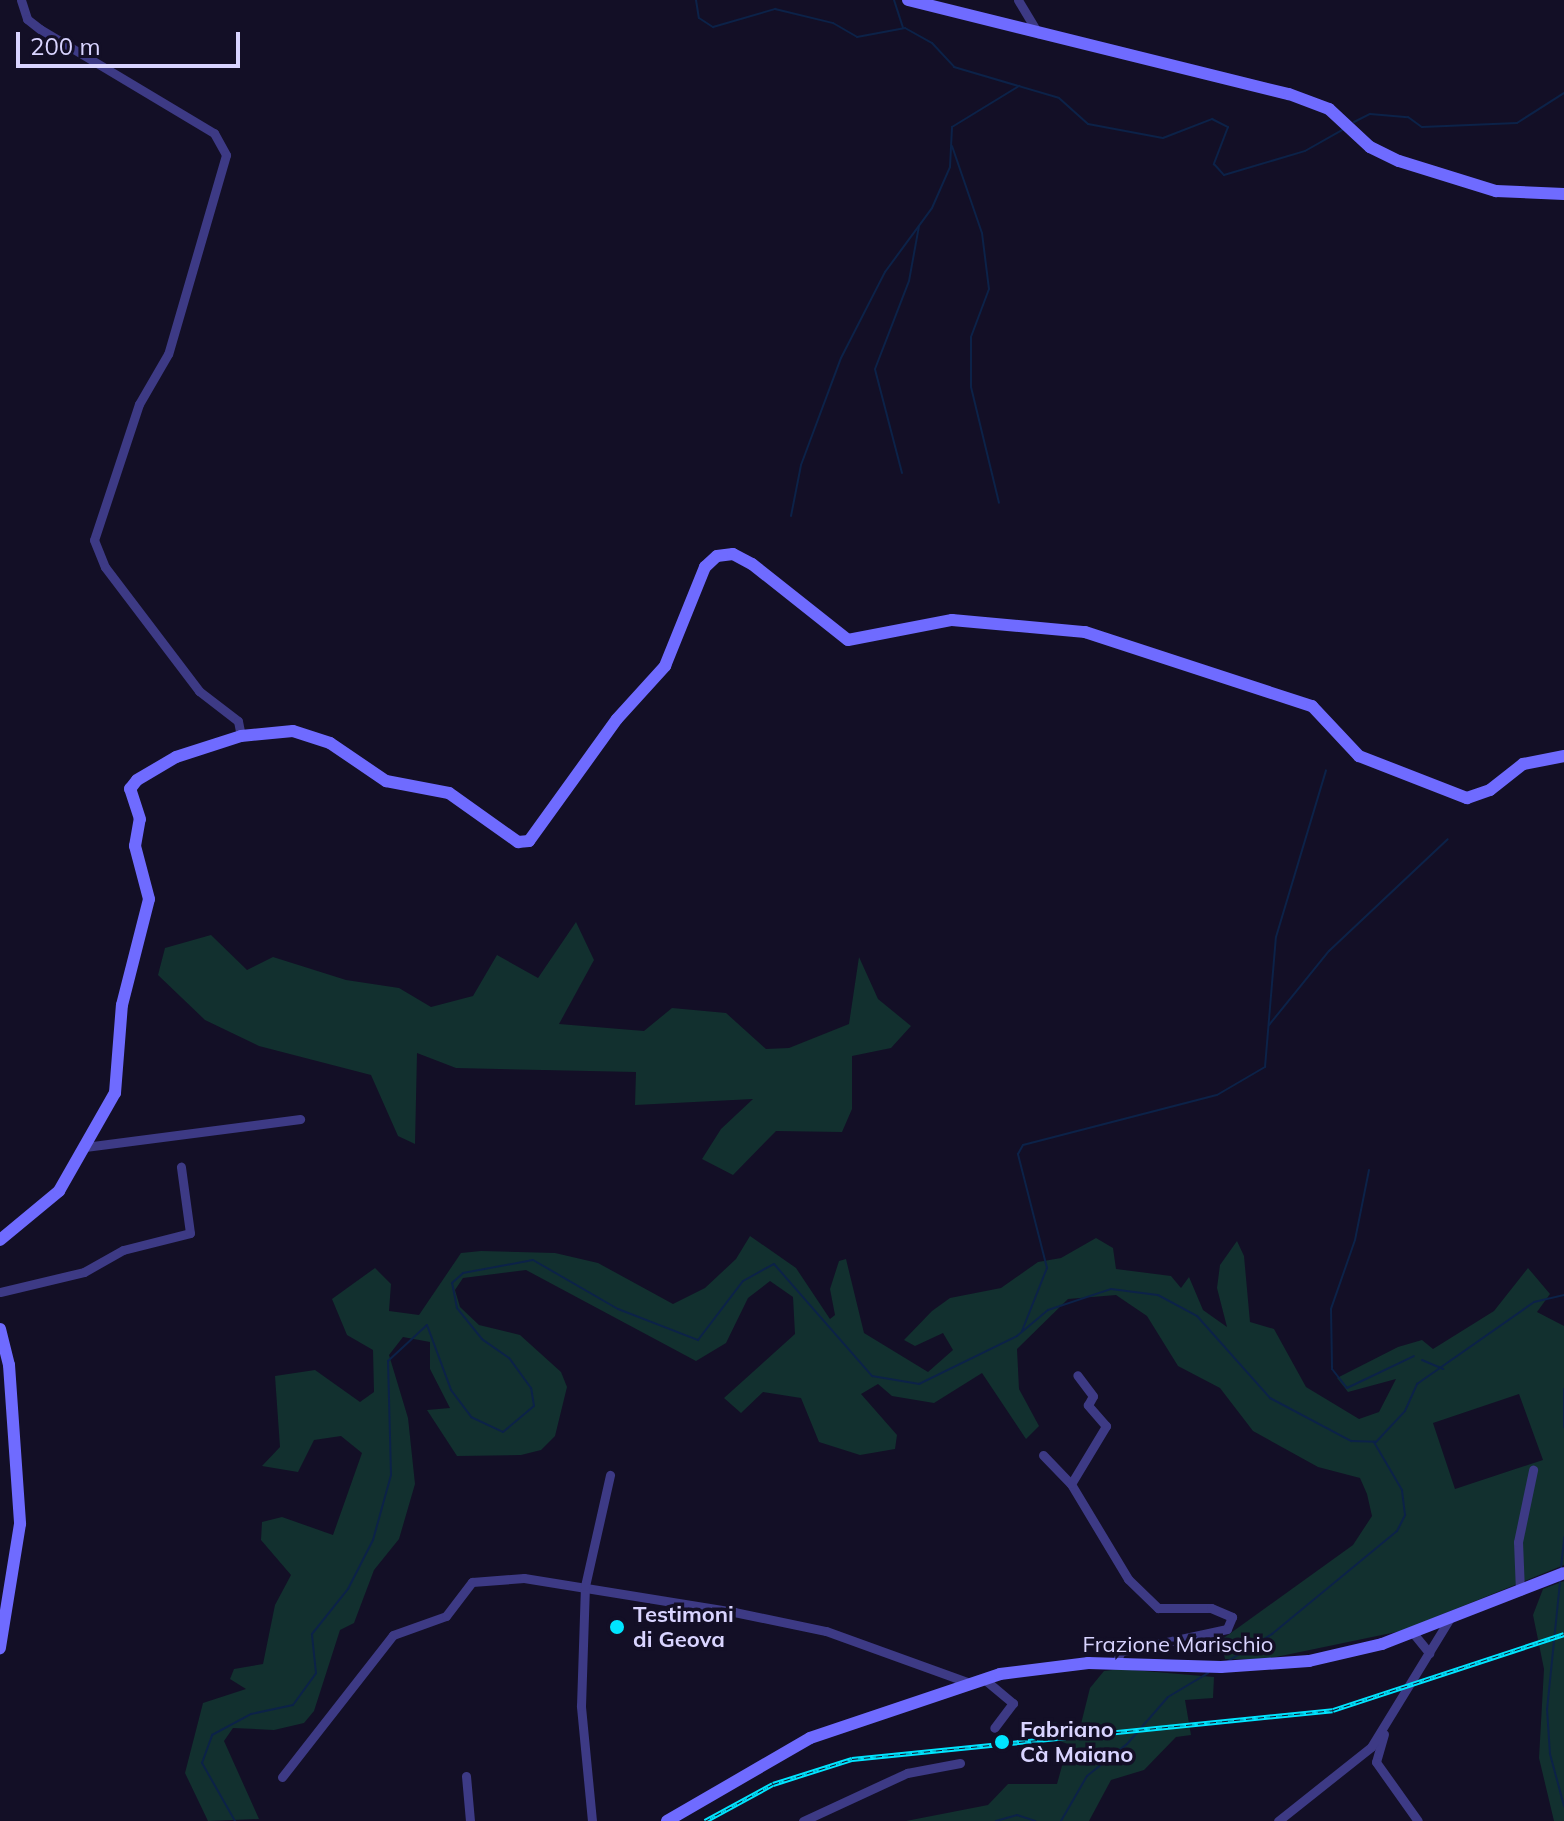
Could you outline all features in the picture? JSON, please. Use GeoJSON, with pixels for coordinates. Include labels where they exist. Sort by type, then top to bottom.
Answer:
{"type":"FeatureCollection","features":[{"type":"Feature","properties":{"kind":"street"},"geometry":{"type":"LineString","coordinates":[[21,0],[27,19],[40,29],[214,133],[226,155],[168,354],[139,404],[94,540],[105,567],[199,691],[238,721],[241,736]]}},
{"type":"Feature","properties":{"kind":"street"},"geometry":{"type":"LineString","coordinates":[[908,0],[1289,94],[1329,109],[1370,147],[1496,191],[1564,194]]}},
{"type":"Feature","properties":{"kind":"street"},"geometry":{"type":"LineString","coordinates":[[1018,0],[1038,33]]}},
{"type":"Feature","properties":{"kind":"street"},"geometry":{"type":"LineString","coordinates":[[0,1240],[59,1191],[115,1093],[122,1005],[148,911],[135,846],[140,819],[130,789],[157,766],[241,736],[303,733],[386,781],[449,793],[518,842],[529,841],[617,719],[665,666],[705,567],[724,554],[752,564],[848,640],[952,620],[1078,630],[1312,706],[1359,756],[1467,798],[1490,790],[1523,764],[1564,756]]}},
{"type":"Feature","properties":{"kind":"street"},"geometry":{"type":"LineString","coordinates":[[85,1147],[300,1119]]}},
{"type":"Feature","properties":{"kind":"street"},"geometry":{"type":"LineString","coordinates":[[0,1292],[84,1272],[123,1250],[190,1233],[181,1167]]}},
{"type":"Feature","properties":{"kind":"street"},"geometry":{"type":"LineString","coordinates":[[0,1329],[9,1365],[20,1524],[0,1648]]}},
{"type":"Feature","properties":{"kind":"street"},"geometry":{"type":"LineString","coordinates":[[1071,1484],[1106,1426],[1088,1405],[1093,1396],[1077,1375]]}},
{"type":"Feature","properties":{"kind":"street"},"geometry":{"type":"LineString","coordinates":[[1043,1455],[1071,1484],[1128,1579],[1158,1608],[1211,1608],[1234,1622],[1160,1647],[1120,1652],[1117,1662]]}},
{"type":"Feature","properties":{"kind":"street"},"geometry":{"type":"LineString","coordinates":[[1520,1591],[1518,1542],[1533,1470]]}},
{"type":"Feature","properties":{"kind":"street"},"geometry":{"type":"LineString","coordinates":[[592,1821],[581,1706],[585,1586],[610,1475]]}},
{"type":"Feature","properties":{"kind":"street","name":"Frazione Marischio"},"geometry":{"type":"LineString","coordinates":[[667,1821],[810,1738],[984,1679],[1117,1662],[1265,1666],[1341,1655],[1413,1633],[1561,1574]]}},
{"type":"Feature","properties":{"kind":"street"},"geometry":{"type":"LineString","coordinates":[[282,1777],[393,1635],[446,1616],[472,1582],[524,1578],[585,1586],[826,1631],[970,1683]]}},
{"type":"Feature","properties":{"kind":"street"},"geometry":{"type":"LineString","coordinates":[[1278,1821],[1353,1767],[1386,1727],[1450,1618]]}},
{"type":"Feature","properties":{"kind":"street"},"geometry":{"type":"LineString","coordinates":[[1428,1656],[1434,1625]]}},
{"type":"Feature","properties":{"kind":"street"},"geometry":{"type":"LineString","coordinates":[[1413,1633],[1428,1656]]}},
{"type":"Feature","properties":{"kind":"street"},"geometry":{"type":"LineString","coordinates":[[984,1679],[1013,1703],[994,1728]]}},
{"type":"Feature","properties":{"kind":"street"},"geometry":{"type":"LineString","coordinates":[[1386,1727],[1376,1762],[1418,1821]]}},
{"type":"Feature","properties":{"kind":"street"},"geometry":{"type":"LineString","coordinates":[[803,1821],[907,1773],[960,1763]]}},
{"type":"Feature","properties":{"kind":"street"},"geometry":{"type":"LineString","coordinates":[[466,1776],[470,1821]]}},
{"type":"Feature","properties":{"kind":"green space"},"geometry":{"type":"Polygon","coordinates":[[[576,922],[594,960],[559,1024],[644,1031],[672,1008],[726,1013],[766,1049],[789,1048],[849,1024],[859,957],[878,999],[911,1026],[891,1048],[852,1056],[852,1109],[842,1132],[776,1131],[733,1175],[702,1159],[721,1129],[753,1099],[635,1105],[636,1072],[456,1068],[417,1053],[415,1144],[398,1136],[371,1075],[259,1046],[205,1020],[158,975],[165,948],[211,935],[247,970],[273,957],[346,980],[399,988],[431,1007],[473,996],[497,955],[538,978],[576,922]]]}},
{"type":"Feature","properties":{"kind":"green space"},"geometry":{"type":"Polygon","coordinates":[[[750,1236],[796,1268],[830,1319],[835,1315],[830,1289],[839,1261],[846,1259],[864,1333],[928,1372],[953,1350],[943,1333],[915,1346],[904,1340],[932,1311],[950,1298],[1001,1288],[1038,1262],[1061,1258],[1096,1238],[1113,1248],[1116,1269],[1171,1276],[1181,1288],[1189,1277],[1203,1310],[1227,1327],[1217,1288],[1220,1265],[1237,1241],[1244,1256],[1250,1322],[1274,1329],[1306,1387],[1359,1419],[1379,1412],[1396,1379],[1348,1392],[1337,1378],[1398,1347],[1422,1340],[1433,1349],[1494,1311],[1528,1268],[1550,1294],[1537,1312],[1564,1326],[1564,1565],[1401,1631],[1266,1659],[1225,1659],[1221,1640],[1353,1545],[1372,1516],[1367,1494],[1360,1478],[1318,1467],[1253,1431],[1220,1388],[1178,1366],[1147,1316],[1116,1295],[1068,1299],[1017,1349],[1019,1389],[1039,1426],[1026,1439],[982,1373],[934,1403],[892,1396],[878,1384],[861,1394],[897,1435],[895,1449],[860,1455],[819,1442],[801,1398],[763,1392],[741,1413],[724,1398],[795,1334],[793,1297],[770,1281],[748,1298],[726,1343],[696,1361],[526,1270],[463,1278],[455,1290],[460,1307],[479,1325],[520,1335],[561,1372],[567,1387],[555,1436],[541,1450],[521,1455],[457,1456],[427,1410],[450,1408],[430,1369],[430,1342],[403,1337],[389,1355],[408,1418],[415,1484],[399,1539],[374,1570],[354,1623],[340,1630],[314,1711],[304,1723],[274,1730],[233,1728],[224,1741],[259,1819],[208,1821],[185,1773],[203,1703],[246,1689],[230,1679],[234,1669],[263,1664],[275,1605],[291,1575],[261,1540],[262,1522],[282,1517],[333,1535],[362,1453],[341,1436],[314,1440],[298,1472],[262,1466],[280,1447],[275,1376],[315,1370],[360,1402],[374,1392],[373,1350],[347,1335],[332,1299],[375,1268],[391,1284],[389,1311],[419,1315],[461,1253],[481,1251],[555,1253],[598,1263],[673,1304],[705,1288],[736,1259],[750,1236]],[[1519,1394],[1433,1423],[1455,1489],[1543,1460],[1519,1394]]]}},
{"type":"Feature","properties":{"kind":"green space"},"geometry":{"type":"Polygon","coordinates":[[[1564,1581],[1564,1821],[1554,1821],[1539,1758],[1544,1669],[1533,1615],[1543,1589],[1564,1581]]]}},
{"type":"Feature","properties":{"kind":"green space"},"geometry":{"type":"Polygon","coordinates":[[[1121,1669],[1214,1677],[1213,1698],[1185,1700],[1191,1735],[1176,1737],[1144,1770],[1111,1780],[1089,1821],[906,1821],[988,1805],[1008,1784],[1057,1784],[1068,1744],[1034,1732],[1045,1720],[1080,1728],[1090,1688],[1104,1671],[1121,1669]]]}},
{"type":"Feature","properties":{"kind":"waterway"},"geometry":{"type":"LineString","coordinates":[[696,0],[699,18],[713,27],[775,9],[833,23],[857,37],[905,28],[932,43],[954,67],[1059,98],[1088,124],[1163,138],[1212,119],[1228,127],[1214,164],[1224,175],[1305,151],[1342,130]]}},
{"type":"Feature","properties":{"kind":"waterway"},"geometry":{"type":"LineString","coordinates":[[894,0],[903,28]]}},
{"type":"Feature","properties":{"kind":"waterway"},"geometry":{"type":"LineString","coordinates":[[791,516],[801,465],[841,358],[885,272],[932,208],[950,167],[952,127],[1019,86]]}},
{"type":"Feature","properties":{"kind":"waterway"},"geometry":{"type":"LineString","coordinates":[[1354,122],[1370,114],[1408,117],[1422,127],[1517,123],[1564,93]]}},
{"type":"Feature","properties":{"kind":"waterway"},"geometry":{"type":"LineString","coordinates":[[952,146],[982,233],[989,289],[971,337],[971,387],[999,503]]}},
{"type":"Feature","properties":{"kind":"waterway"},"geometry":{"type":"LineString","coordinates":[[902,473],[875,369],[909,281],[919,226]]}},
{"type":"Feature","properties":{"kind":"waterway"},"geometry":{"type":"LineString","coordinates":[[1022,1331],[1047,1268],[1018,1154],[1023,1145],[1217,1095],[1265,1067],[1276,937],[1326,770]]}},
{"type":"Feature","properties":{"kind":"waterway"},"geometry":{"type":"LineString","coordinates":[[1269,1025],[1329,951],[1448,839]]}},
{"type":"Feature","properties":{"kind":"waterway"},"geometry":{"type":"LineString","coordinates":[[1369,1170],[1355,1240],[1331,1309],[1332,1369],[1347,1388],[1414,1356]]}},
{"type":"Feature","properties":{"kind":"waterway"},"geometry":{"type":"LineString","coordinates":[[235,1821],[202,1763],[212,1735],[251,1714],[293,1705],[316,1673],[312,1634],[348,1589],[373,1540],[391,1475],[388,1361],[427,1325],[451,1390],[471,1417],[503,1432],[534,1406],[531,1388],[509,1358],[482,1339],[457,1308],[452,1283],[463,1273],[533,1260],[618,1309],[698,1340],[743,1281],[774,1264],[872,1376],[919,1384],[1017,1336],[1048,1310],[1111,1289],[1158,1295],[1197,1316],[1270,1398],[1351,1441],[1376,1442],[1405,1411],[1417,1384],[1534,1302],[1564,1295]]}},
{"type":"Feature","properties":{"kind":"waterway"},"geometry":{"type":"LineString","coordinates":[[1422,1360],[1443,1369]]}},
{"type":"Feature","properties":{"kind":"waterway"},"geometry":{"type":"LineString","coordinates":[[1564,1389],[1564,1427]]}},
{"type":"Feature","properties":{"kind":"waterway"},"geometry":{"type":"LineString","coordinates":[[1228,1661],[1272,1634],[1397,1531],[1405,1515],[1402,1490],[1374,1442]]}},
{"type":"Feature","properties":{"kind":"waterway"},"geometry":{"type":"LineString","coordinates":[[1561,1568],[1564,1537]]}},
{"type":"Feature","properties":{"kind":"waterway"},"geometry":{"type":"LineString","coordinates":[[1560,1582],[1547,1709],[1550,1754],[1564,1806]]}},
{"type":"Feature","properties":{"kind":"waterway"},"geometry":{"type":"LineString","coordinates":[[1061,1821],[1087,1776],[1127,1744],[1168,1697],[1208,1673]]}},
{"type":"Feature","properties":{"kind":"waterway"},"geometry":{"type":"LineString","coordinates":[[996,1821],[1017,1815],[1035,1821]]}},
{"type":"Feature","properties":{"kind":"railway"},"geometry":{"type":"LineString","coordinates":[[705,1821],[773,1784],[852,1759],[1333,1710],[1564,1634]]}},
{"type":"Feature","properties":{"kind":"place","name":"Testimoni di Geova"},"geometry":{"type":"Point","coordinates":[617,1627]}},
{"type":"Feature","properties":{"kind":"place","name":"Fabriano Cà Maiano"},"geometry":{"type":"Point","coordinates":[1002,1742]}}]}
